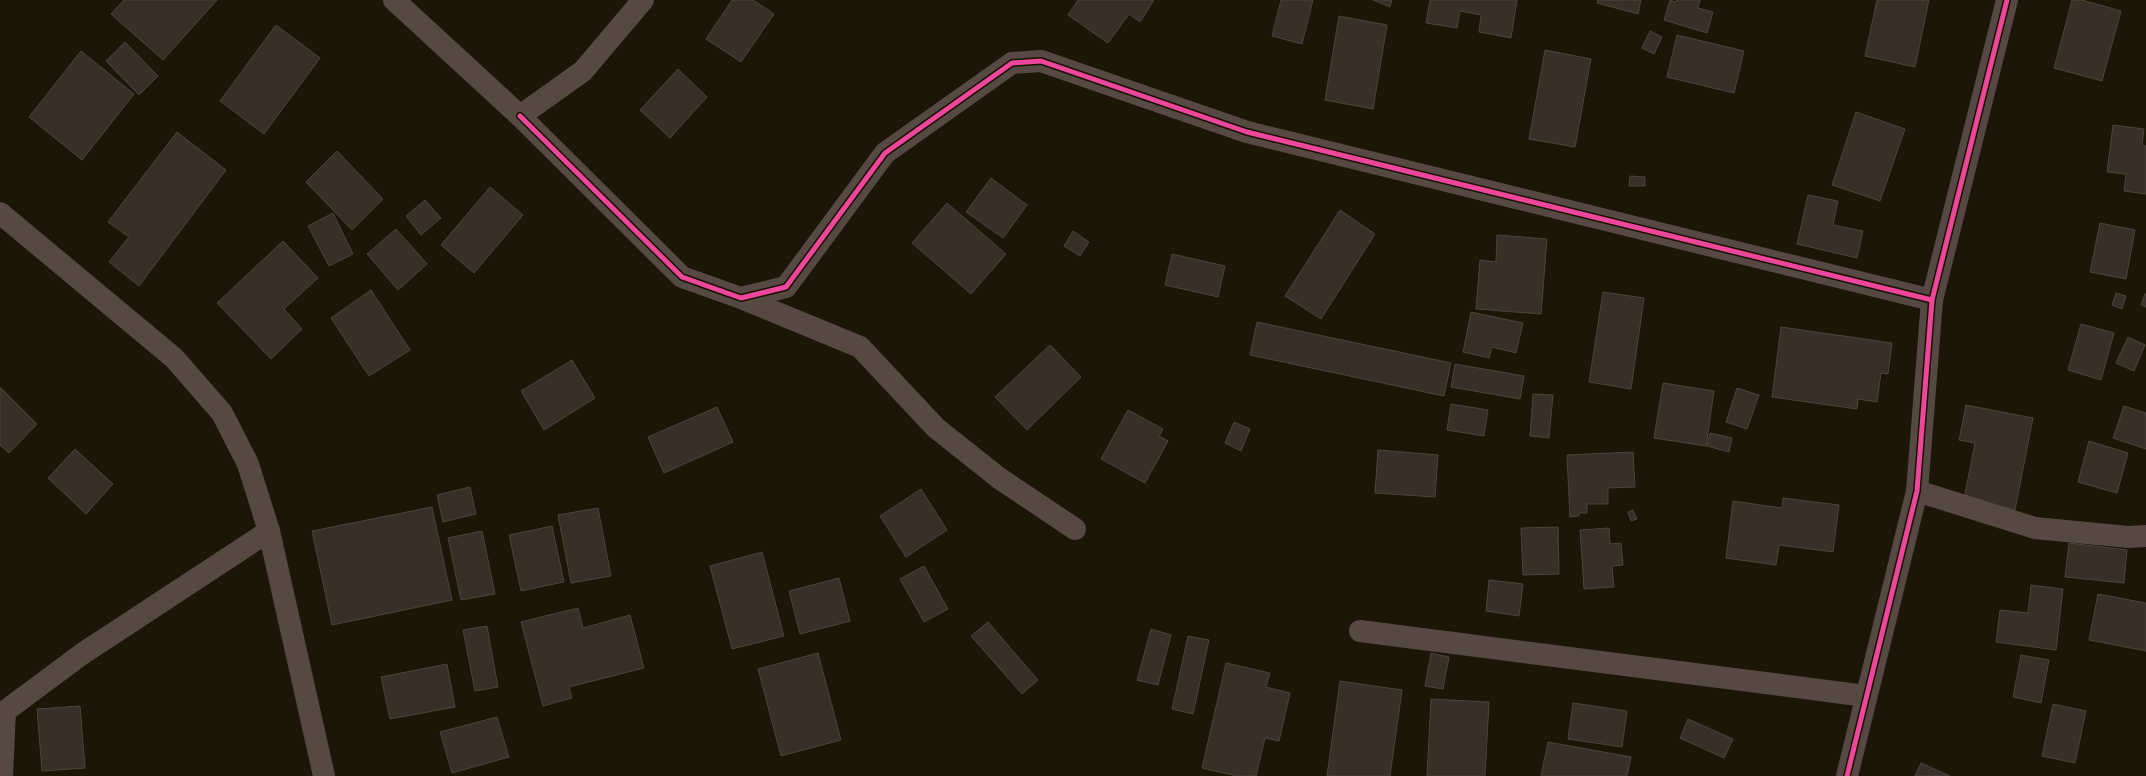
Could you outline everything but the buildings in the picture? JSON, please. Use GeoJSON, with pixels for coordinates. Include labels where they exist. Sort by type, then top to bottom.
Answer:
{"type":"FeatureCollection","features":[{"type":"Feature","properties":{"kind":"street"},"geometry":{"type":"LineString","coordinates":[[394,0],[520,116],[682,276],[741,298],[860,347],[936,428],[998,478],[1075,529]]}},
{"type":"Feature","properties":{"kind":"street"},"geometry":{"type":"LineString","coordinates":[[520,116],[583,71],[643,0]]}},
{"type":"Feature","properties":{"kind":"street"},"geometry":{"type":"LineString","coordinates":[[1847,776],[1917,491],[1932,300],[2007,0]]}},
{"type":"Feature","properties":{"kind":"street"},"geometry":{"type":"LineString","coordinates":[[741,298],[786,287],[885,152],[1012,62],[1041,61],[1247,132],[1932,300]]}},
{"type":"Feature","properties":{"kind":"street"},"geometry":{"type":"LineString","coordinates":[[0,213],[174,358],[222,413],[248,464],[269,531],[324,776]]}},
{"type":"Feature","properties":{"kind":"street"},"geometry":{"type":"LineString","coordinates":[[1917,491],[2035,528],[2128,537],[2146,536]]}},
{"type":"Feature","properties":{"kind":"street"},"geometry":{"type":"LineString","coordinates":[[2,776],[2,713],[82,654],[269,531]]}},
{"type":"Feature","properties":{"kind":"street"},"geometry":{"type":"LineString","coordinates":[[1360,631],[1866,696]]}},
{"type":"Feature","properties":{"kind":"cycle path"},"geometry":{"type":"LineString","coordinates":[[1847,776],[1917,491],[1932,300],[2007,0]]}},
{"type":"Feature","properties":{"kind":"cycle path"},"geometry":{"type":"LineString","coordinates":[[520,116],[682,277],[741,298],[786,287],[885,153],[1012,63],[1041,61],[1247,132],[1932,300]]}}]}
